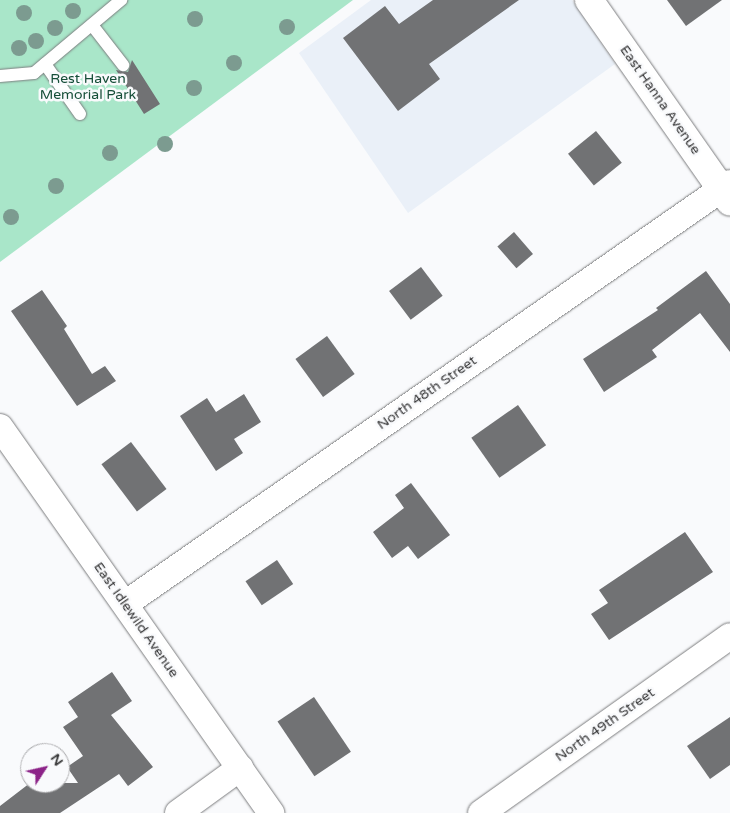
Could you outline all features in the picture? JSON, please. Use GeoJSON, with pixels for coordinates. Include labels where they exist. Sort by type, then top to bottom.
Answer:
{"type":"FeatureCollection","features":[{"type":"Feature","properties":{"kind":"street","name":"East Hanna Avenue"},"geometry":{"type":"LineString","coordinates":[[589,0],[727,190]]}},
{"type":"Feature","properties":{"kind":"street","name":"North 48th Street"},"geometry":{"type":"LineString","coordinates":[[125,604],[727,190]]}},
{"type":"Feature","properties":{"kind":"street","name":"East Idlewild Avenue"},"geometry":{"type":"LineString","coordinates":[[0,427],[270,813]]}},
{"type":"Feature","properties":{"kind":"street","name":"North 49th Street"},"geometry":{"type":"LineString","coordinates":[[481,813],[730,636]]}},
{"type":"Feature","properties":{"kind":"street"},"geometry":{"type":"LineString","coordinates":[[178,813],[240,768]]}},
{"type":"Feature","properties":{"kind":"lane"},"geometry":{"type":"LineString","coordinates":[[0,76],[34,73],[121,0]]}},
{"type":"Feature","properties":{"kind":"lane"},"geometry":{"type":"LineString","coordinates":[[92,25],[123,65]]}},
{"type":"Feature","properties":{"kind":"lane"},"geometry":{"type":"LineString","coordinates":[[45,64],[80,114]]}},
{"type":"Feature","properties":{"kind":"shaded area"},"geometry":{"type":"Polygon","coordinates":[[[371,0],[572,0],[615,64],[408,213],[299,53],[371,0]]]}},
{"type":"Feature","properties":{"kind":"green space","name":"Rest Haven Memorial Park"},"geometry":{"type":"Polygon","coordinates":[[[0,0],[353,0],[0,262],[0,0]]]}},
{"type":"Feature","properties":{"kind":"building"},"geometry":{"type":"Polygon","coordinates":[[[433,0],[519,0],[429,64],[440,79],[398,111],[343,38],[385,6],[399,24],[433,0]]]}},
{"type":"Feature","properties":{"kind":"building"},"geometry":{"type":"Polygon","coordinates":[[[667,0],[722,0],[686,26],[667,0]]]}},
{"type":"Feature","properties":{"kind":"building"},"geometry":{"type":"Polygon","coordinates":[[[132,60],[160,104],[144,114],[116,70],[128,72],[132,60]]]}},
{"type":"Feature","properties":{"kind":"building"},"geometry":{"type":"Polygon","coordinates":[[[596,131],[622,163],[594,186],[568,154],[596,131]]]}},
{"type":"Feature","properties":{"kind":"building"},"geometry":{"type":"Polygon","coordinates":[[[514,232],[533,254],[516,268],[497,246],[514,232]]]}},
{"type":"Feature","properties":{"kind":"building"},"geometry":{"type":"Polygon","coordinates":[[[421,267],[443,296],[411,320],[389,291],[421,267]]]}},
{"type":"Feature","properties":{"kind":"building"},"geometry":{"type":"Polygon","coordinates":[[[706,271],[730,304],[730,352],[700,313],[652,350],[657,357],[604,392],[583,359],[658,310],[656,308],[706,271]]]}},
{"type":"Feature","properties":{"kind":"building"},"geometry":{"type":"Polygon","coordinates":[[[42,290],[67,326],[64,329],[92,374],[105,366],[116,381],[77,406],[11,311],[42,290]]]}},
{"type":"Feature","properties":{"kind":"building"},"geometry":{"type":"Polygon","coordinates":[[[327,336],[355,374],[323,397],[295,359],[327,336]]]}},
{"type":"Feature","properties":{"kind":"building"},"geometry":{"type":"Polygon","coordinates":[[[244,394],[261,422],[234,439],[243,453],[216,471],[180,416],[207,398],[216,412],[244,394]]]}},
{"type":"Feature","properties":{"kind":"building"},"geometry":{"type":"Polygon","coordinates":[[[518,405],[546,445],[499,478],[471,438],[518,405]]]}},
{"type":"Feature","properties":{"kind":"building"},"geometry":{"type":"Polygon","coordinates":[[[131,442],[167,489],[137,511],[101,464],[131,442]]]}},
{"type":"Feature","properties":{"kind":"building"},"geometry":{"type":"Polygon","coordinates":[[[411,483],[450,535],[418,559],[408,546],[392,558],[373,532],[404,508],[395,495],[411,483]]]}},
{"type":"Feature","properties":{"kind":"building"},"geometry":{"type":"Polygon","coordinates":[[[685,532],[713,572],[609,640],[591,614],[608,603],[599,590],[685,532]]]}},
{"type":"Feature","properties":{"kind":"building"},"geometry":{"type":"Polygon","coordinates":[[[277,560],[293,584],[262,605],[245,581],[277,560]]]}},
{"type":"Feature","properties":{"kind":"building"},"geometry":{"type":"Polygon","coordinates":[[[112,672],[132,701],[111,715],[153,767],[128,786],[119,774],[60,813],[0,813],[0,806],[20,791],[20,793],[70,793],[70,783],[78,783],[70,771],[70,765],[83,756],[63,727],[78,717],[68,702],[112,672]]]}},
{"type":"Feature","properties":{"kind":"building"},"geometry":{"type":"Polygon","coordinates":[[[314,697],[351,752],[314,776],[278,722],[314,697]]]}},
{"type":"Feature","properties":{"kind":"building"},"geometry":{"type":"Polygon","coordinates":[[[730,717],[730,765],[710,779],[687,746],[730,717]]]}}]}
